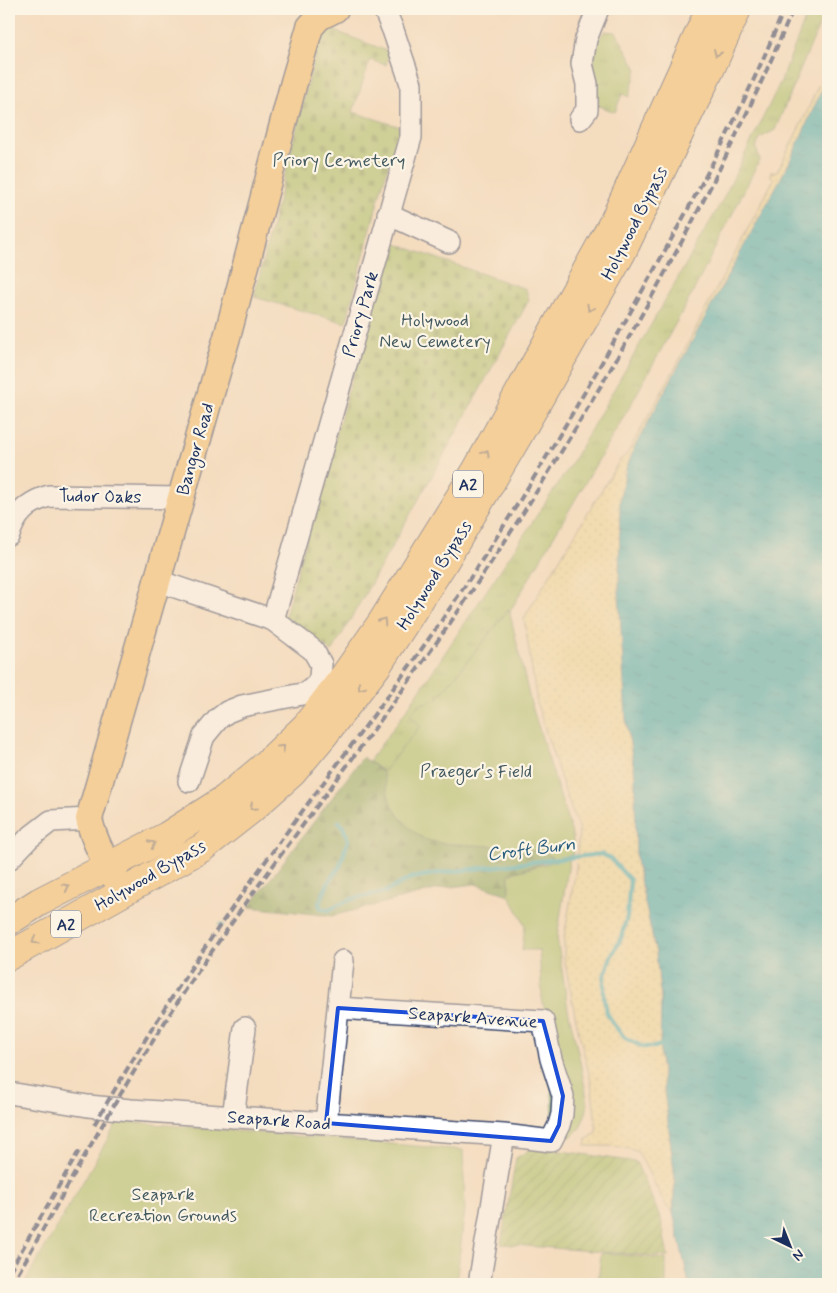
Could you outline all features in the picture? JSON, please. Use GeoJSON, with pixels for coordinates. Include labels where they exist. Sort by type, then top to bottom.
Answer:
{"type":"FeatureCollection","features":[{"type":"Feature","properties":{"kind":"highway","name":"Holywood Bypass"},"geometry":{"type":"LineString","coordinates":[[9,921],[39,902],[166,836],[224,799],[261,769],[306,726],[382,622],[476,471],[609,229],[710,9]]}},
{"type":"Feature","properties":{"kind":"highway","name":"Holywood Bypass"},"geometry":{"type":"LineString","coordinates":[[9,956],[202,848],[255,806],[292,773],[377,666],[444,562],[514,445],[622,252],[710,70],[737,9]]}},
{"type":"Feature","properties":{"kind":"main road","name":"Bangor Road"},"geometry":{"type":"LineString","coordinates":[[89,819],[229,330],[310,27],[319,16],[332,9]]}},
{"type":"Feature","properties":{"kind":"main road"},"geometry":{"type":"LineString","coordinates":[[89,819],[92,835],[99,851],[123,891]]}},
{"type":"Feature","properties":{"kind":"street","name":"Priory Park"},"geometry":{"type":"LineString","coordinates":[[273,620],[411,137],[411,89],[408,72],[384,9]]}},
{"type":"Feature","properties":{"kind":"street"},"geometry":{"type":"LineString","coordinates":[[580,119],[587,110],[588,100],[587,84],[582,64],[586,39],[598,9]]}},
{"type":"Feature","properties":{"kind":"street"},"geometry":{"type":"LineString","coordinates":[[388,214],[449,242]]}},
{"type":"Feature","properties":{"kind":"street","name":"Tudor Oaks"},"geometry":{"type":"LineString","coordinates":[[9,535],[15,520],[24,508],[49,496],[181,498]]}},
{"type":"Feature","properties":{"kind":"street"},"geometry":{"type":"LineString","coordinates":[[158,581],[273,620],[314,650],[321,664],[317,684],[307,693],[242,706],[227,712],[210,726],[204,736],[205,756],[189,781]]}},
{"type":"Feature","properties":{"kind":"street"},"geometry":{"type":"LineString","coordinates":[[9,859],[29,838],[51,821],[89,819]]}},
{"type":"Feature","properties":{"kind":"street"},"geometry":{"type":"LineString","coordinates":[[326,1123],[343,961]]}},
{"type":"Feature","properties":{"kind":"street","name":"Seapark Avenue"},"geometry":{"type":"LineString","coordinates":[[338,1008],[543,1021],[551,1060],[563,1096],[562,1114],[551,1141]]}},
{"type":"Feature","properties":{"kind":"street"},"geometry":{"type":"LineString","coordinates":[[233,1117],[244,1028]]}},
{"type":"Feature","properties":{"kind":"street","name":"Seapark Road"},"geometry":{"type":"LineString","coordinates":[[9,1094],[88,1106],[504,1135],[551,1141]]}},
{"type":"Feature","properties":{"kind":"street"},"geometry":{"type":"LineString","coordinates":[[479,1284],[504,1135]]}},
{"type":"Feature","properties":{"kind":"highlighted area"},"geometry":{"type":"Polygon","coordinates":[[[338,1008],[543,1021],[563,1096],[559,1125],[551,1141],[326,1123],[338,1008]]]}},
{"type":"Feature","properties":{"kind":"green space"},"geometry":{"type":"Polygon","coordinates":[[[809,9],[826,9],[775,130],[760,138],[756,148],[760,159],[693,292],[630,406],[509,613],[436,700],[411,714],[421,726],[383,772],[369,761],[408,708],[570,466],[722,201],[781,81],[809,9]]]}},
{"type":"Feature","properties":{"kind":"green space","name":"Priory Cemetery"},"geometry":{"type":"Polygon","coordinates":[[[330,29],[390,52],[386,65],[370,60],[353,112],[401,127],[381,190],[346,323],[254,297],[320,35],[330,29]]]}},
{"type":"Feature","properties":{"kind":"green space"},"geometry":{"type":"Polygon","coordinates":[[[605,31],[616,32],[637,69],[629,97],[622,94],[615,112],[599,106],[595,77],[594,57],[596,47],[599,38],[605,31]]]}},
{"type":"Feature","properties":{"kind":"green space","name":"Holywood New Cemetery"},"geometry":{"type":"Polygon","coordinates":[[[390,242],[526,289],[529,300],[332,652],[285,616],[390,242]]]}},
{"type":"Feature","properties":{"kind":"green space","name":"Praeger's Field"},"geometry":{"type":"Polygon","coordinates":[[[509,609],[530,700],[573,837],[573,854],[555,859],[541,850],[511,853],[494,846],[440,843],[424,839],[409,827],[390,802],[383,772],[420,726],[410,714],[418,705],[437,699],[509,609]]]}},
{"type":"Feature","properties":{"kind":"green space"},"geometry":{"type":"Polygon","coordinates":[[[363,757],[383,772],[390,802],[409,827],[424,839],[440,843],[494,846],[512,853],[541,850],[555,859],[509,874],[509,895],[475,884],[443,888],[332,916],[249,907],[363,757]]]}},
{"type":"Feature","properties":{"kind":"green space"},"geometry":{"type":"Polygon","coordinates":[[[570,857],[557,937],[568,1009],[588,1104],[580,1128],[572,1136],[564,1139],[554,1139],[550,1035],[542,999],[539,950],[522,950],[525,925],[509,895],[509,874],[570,857]]]}},
{"type":"Feature","properties":{"kind":"green space","name":"Seapark Recreation Grounds"},"geometry":{"type":"Polygon","coordinates":[[[118,1121],[463,1150],[465,1209],[456,1284],[24,1284],[118,1121]]]}},
{"type":"Feature","properties":{"kind":"green space"},"geometry":{"type":"Polygon","coordinates":[[[534,1147],[636,1162],[661,1219],[668,1257],[501,1244],[516,1158],[534,1147]]]}},
{"type":"Feature","properties":{"kind":"green space"},"geometry":{"type":"Polygon","coordinates":[[[601,1253],[666,1259],[666,1284],[598,1284],[601,1253]]]}},
{"type":"Feature","properties":{"kind":"sand"},"geometry":{"type":"Polygon","coordinates":[[[828,63],[828,93],[626,719],[635,774],[636,860],[656,953],[661,999],[660,1056],[675,1179],[673,1213],[666,1206],[638,1152],[619,1147],[586,1146],[587,1139],[597,1133],[591,1082],[577,1025],[564,958],[564,938],[576,868],[579,830],[537,704],[524,618],[620,460],[627,454],[675,368],[774,179],[770,175],[771,172],[777,172],[806,114],[828,63]]]}},
{"type":"Feature","properties":{"kind":"water"},"geometry":{"type":"Polygon","coordinates":[[[828,76],[828,1284],[689,1284],[673,1213],[675,1179],[660,1056],[661,998],[656,953],[636,860],[635,774],[626,719],[619,593],[620,497],[626,469],[635,446],[789,163],[828,76]]]}},
{"type":"Feature","properties":{"kind":"waterway","name":"Croft Burn"},"geometry":{"type":"LineString","coordinates":[[339,822],[344,828],[348,840],[340,866],[329,881],[319,904],[322,909],[328,910],[352,899],[385,892],[411,878],[601,854],[610,858],[630,880],[627,917],[621,938],[611,957],[604,977],[604,997],[607,1013],[625,1038],[643,1047],[661,1045]]}},
{"type":"Feature","properties":{"kind":"railway"},"geometry":{"type":"LineString","coordinates":[[94,1125],[204,948],[440,622],[532,480],[617,335],[701,184],[737,115],[784,9]]}},
{"type":"Feature","properties":{"kind":"railway"},"geometry":{"type":"LineString","coordinates":[[12,1284],[148,1049],[197,973],[448,626],[553,464],[613,365],[686,234],[753,100],[793,9]]}},
{"type":"Feature","properties":{"kind":"railway"},"geometry":{"type":"LineString","coordinates":[[9,1272],[79,1151]]}}]}
